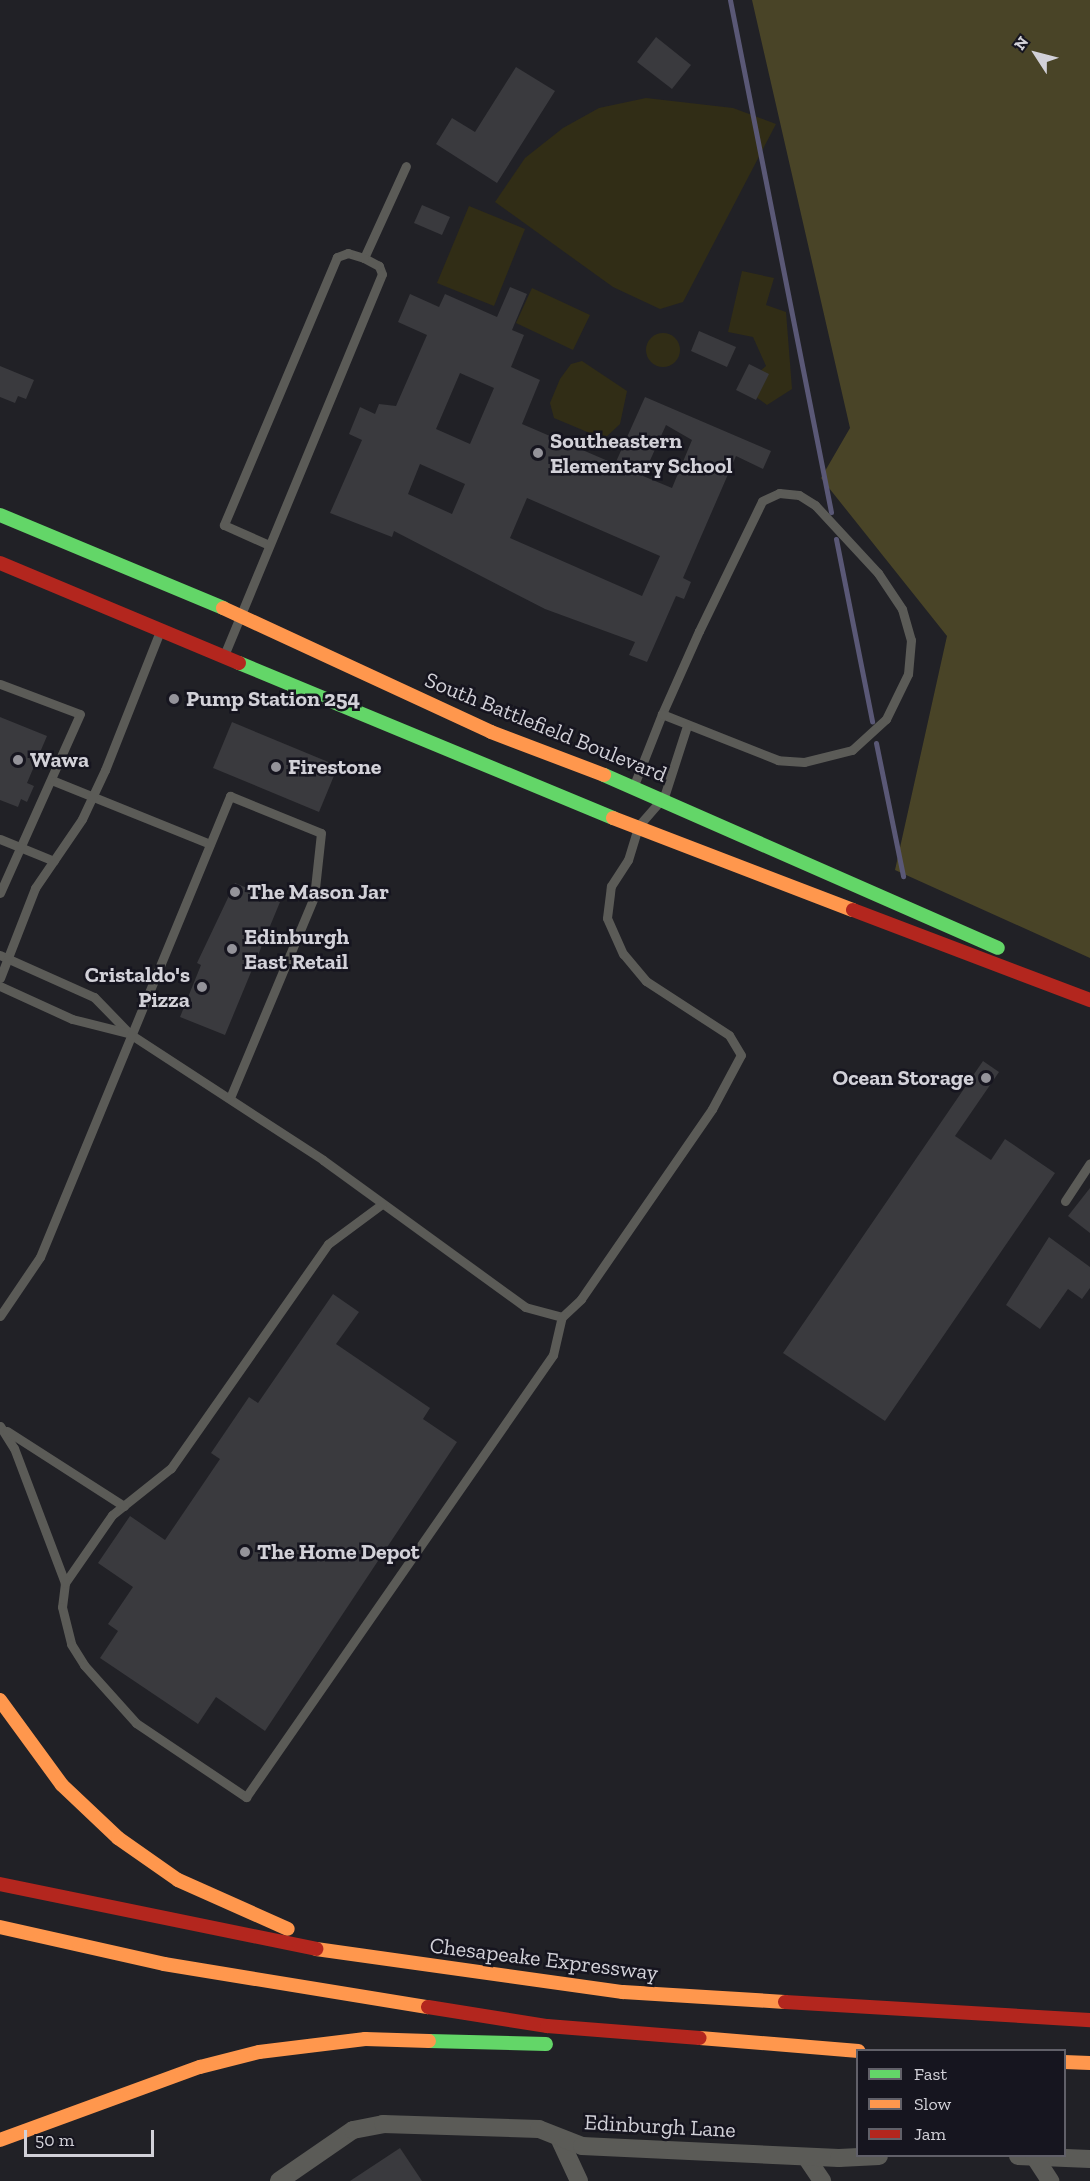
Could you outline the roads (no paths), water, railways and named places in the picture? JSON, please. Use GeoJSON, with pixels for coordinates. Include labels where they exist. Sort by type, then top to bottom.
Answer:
{"type":"FeatureCollection","features":[{"type":"Feature","properties":{"kind":"highway","name":"South Battlefield Boulevard"},"geometry":{"type":"LineString","coordinates":[[0,515],[241,616],[491,732],[664,797],[990,942],[1034,978]]}},
{"type":"Feature","properties":{"kind":"highway","name":"South Battlefield Boulevard"},"geometry":{"type":"LineString","coordinates":[[0,563],[223,659],[637,827],[923,940],[1090,1000]]}},
{"type":"Feature","properties":{"kind":"highway"},"geometry":{"type":"LineString","coordinates":[[0,1700],[62,1785],[118,1838],[178,1880],[278,1927],[485,1976]]}},
{"type":"Feature","properties":{"kind":"highway","name":"Chesapeake Expressway"},"geometry":{"type":"LineString","coordinates":[[0,1884],[224,1934],[485,1976],[623,1992],[1090,2020]]}},
{"type":"Feature","properties":{"kind":"highway"},"geometry":{"type":"LineString","coordinates":[[0,1927],[336,1994],[547,2026],[778,2049]]}},
{"type":"Feature","properties":{"kind":"highway"},"geometry":{"type":"LineString","coordinates":[[0,2140],[200,2067],[259,2052],[365,2039],[567,2046]]}},
{"type":"Feature","properties":{"kind":"highway"},"geometry":{"type":"LineString","coordinates":[[684,2053],[778,2049],[856,2051]]}},
{"type":"Feature","properties":{"kind":"highway"},"geometry":{"type":"LineString","coordinates":[[1066,2062],[1090,2063]]}},
{"type":"Feature","properties":{"kind":"street","name":"Edinburgh Lane"},"geometry":{"type":"LineString","coordinates":[[279,2181],[366,2125],[538,2129],[560,2140],[806,2157],[856,2156]]}},
{"type":"Feature","properties":{"kind":"street"},"geometry":{"type":"LineString","coordinates":[[560,2140],[579,2181]]}},
{"type":"Feature","properties":{"kind":"street"},"geometry":{"type":"LineString","coordinates":[[806,2157],[822,2181]]}},
{"type":"Feature","properties":{"kind":"street"},"geometry":{"type":"LineString","coordinates":[[1027,2157],[1050,2181]]}},
{"type":"Feature","properties":{"kind":"street"},"geometry":{"type":"LineString","coordinates":[[1047,2157],[1090,2159]]}},
{"type":"Feature","properties":{"kind":"lane"},"geometry":{"type":"LineString","coordinates":[[364,258],[406,166]]}},
{"type":"Feature","properties":{"kind":"lane"},"geometry":{"type":"LineString","coordinates":[[223,659],[382,274],[379,266],[348,253],[337,257],[224,525],[269,545]]}},
{"type":"Feature","properties":{"kind":"lane"},"geometry":{"type":"LineString","coordinates":[[2,1428],[65,1583],[62,1607],[71,1644],[84,1665],[136,1723],[246,1797],[553,1355],[562,1317],[581,1299],[706,1118],[741,1055],[729,1035],[646,981],[622,954],[608,908],[611,886],[628,860],[637,827],[634,785],[662,714],[751,516],[762,501],[779,493],[799,495],[878,573],[902,609],[911,640],[898,700],[886,718],[852,750],[804,762],[778,760],[687,726],[662,714]]}},
{"type":"Feature","properties":{"kind":"lane"},"geometry":{"type":"LineString","coordinates":[[0,978],[4,957],[35,888],[54,861],[93,795],[159,631]]}},
{"type":"Feature","properties":{"kind":"lane"},"geometry":{"type":"LineString","coordinates":[[0,684],[80,714],[54,781],[0,893]]}},
{"type":"Feature","properties":{"kind":"lane"},"geometry":{"type":"LineString","coordinates":[[637,827],[664,797],[687,726]]}},
{"type":"Feature","properties":{"kind":"lane"},"geometry":{"type":"LineString","coordinates":[[54,781],[210,844]]}},
{"type":"Feature","properties":{"kind":"lane"},"geometry":{"type":"LineString","coordinates":[[0,1316],[40,1257],[230,796],[321,833],[314,897],[230,1098]]}},
{"type":"Feature","properties":{"kind":"lane"},"geometry":{"type":"LineString","coordinates":[[0,839],[54,861]]}},
{"type":"Feature","properties":{"kind":"lane"},"geometry":{"type":"LineString","coordinates":[[4,957],[94,997],[130,1034],[230,1098],[525,1307],[562,1317]]}},
{"type":"Feature","properties":{"kind":"lane"},"geometry":{"type":"LineString","coordinates":[[0,986],[72,1019],[130,1034]]}},
{"type":"Feature","properties":{"kind":"lane"},"geometry":{"type":"LineString","coordinates":[[1065,1201],[1090,1163]]}},
{"type":"Feature","properties":{"kind":"lane"},"geometry":{"type":"LineString","coordinates":[[65,1583],[124,1506],[171,1468],[328,1244],[382,1204]]}},
{"type":"Feature","properties":{"kind":"lane"},"geometry":{"type":"LineString","coordinates":[[2,1428],[124,1506]]}},
{"type":"Feature","properties":{"kind":"waterway"},"geometry":{"type":"LineString","coordinates":[[730,0],[831,512]]}},
{"type":"Feature","properties":{"kind":"waterway"},"geometry":{"type":"LineString","coordinates":[[836,539],[872,721]]}},
{"type":"Feature","properties":{"kind":"waterway"},"geometry":{"type":"LineString","coordinates":[[876,743],[903,876]]}},
{"type":"Feature","properties":{"kind":"place","name":"Southeastern Elementary School"},"geometry":{"type":"Point","coordinates":[538,453]}},
{"type":"Feature","properties":{"kind":"place","name":"Pump Station 254"},"geometry":{"type":"Point","coordinates":[174,699]}},
{"type":"Feature","properties":{"kind":"place","name":"Wawa"},"geometry":{"type":"Point","coordinates":[18,760]}},
{"type":"Feature","properties":{"kind":"place","name":"Firestone"},"geometry":{"type":"Point","coordinates":[276,767]}},
{"type":"Feature","properties":{"kind":"place","name":"The Mason Jar"},"geometry":{"type":"Point","coordinates":[235,892]}},
{"type":"Feature","properties":{"kind":"place","name":"Edinburgh East Retail"},"geometry":{"type":"Point","coordinates":[232,949]}},
{"type":"Feature","properties":{"kind":"place","name":"Cristaldo's Pizza"},"geometry":{"type":"Point","coordinates":[202,987]}},
{"type":"Feature","properties":{"kind":"place","name":"Ocean Storage"},"geometry":{"type":"Point","coordinates":[986,1078]}},
{"type":"Feature","properties":{"kind":"place","name":"The Home Depot"},"geometry":{"type":"Point","coordinates":[245,1552]}}]}
